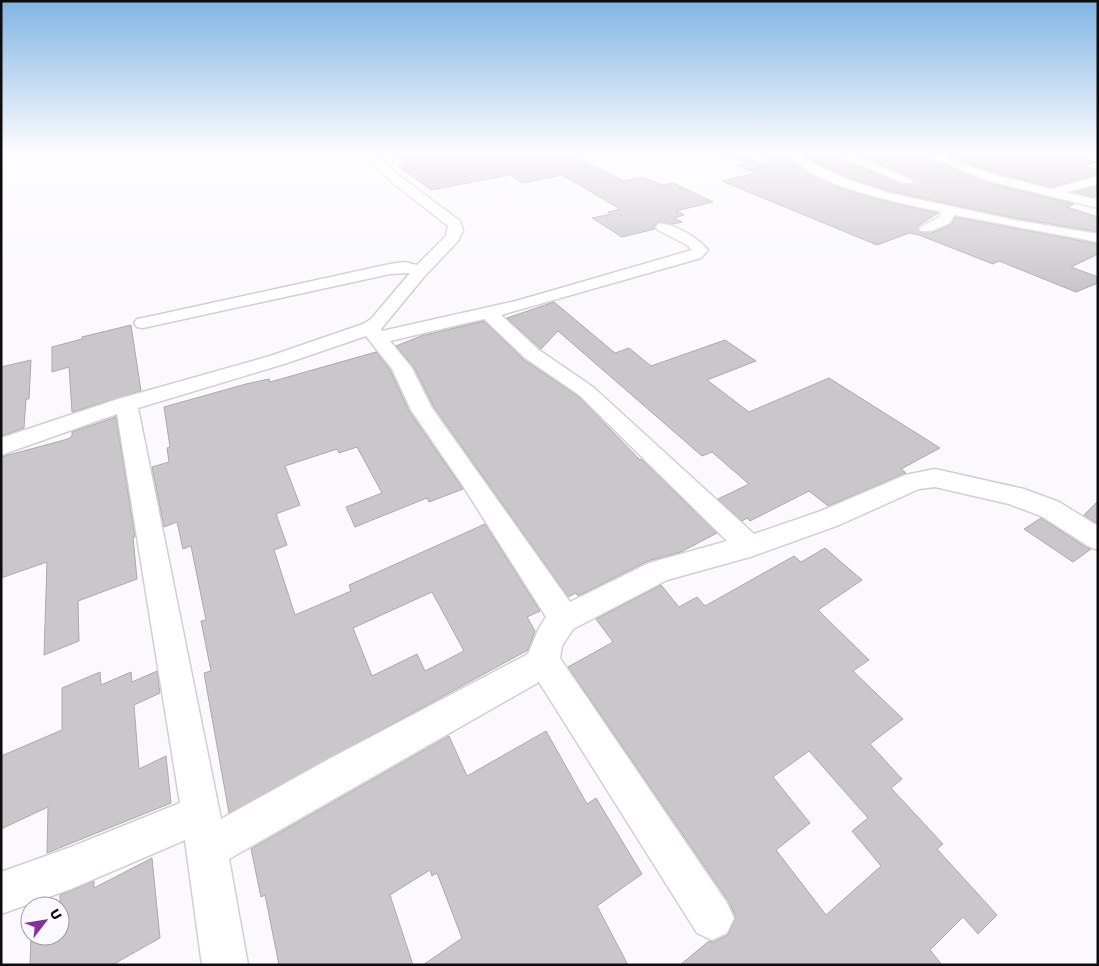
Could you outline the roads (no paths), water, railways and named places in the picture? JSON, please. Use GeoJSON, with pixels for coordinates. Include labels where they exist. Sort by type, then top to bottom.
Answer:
{"type":"FeatureCollection","features":[{"type":"Feature","properties":{"kind":"street"},"geometry":{"type":"LineString","coordinates":[[374,333],[378,323],[421,271],[453,238],[456,231],[455,224],[420,197]]}},
{"type":"Feature","properties":{"kind":"street"},"geometry":{"type":"LineString","coordinates":[[891,197],[1098,238]]}},
{"type":"Feature","properties":{"kind":"street"},"geometry":{"type":"LineString","coordinates":[[1070,197],[1098,204]]}},
{"type":"Feature","properties":{"kind":"street"},"geometry":{"type":"LineString","coordinates":[[926,228],[945,220],[949,210]]}},
{"type":"Feature","properties":{"kind":"street"},"geometry":{"type":"LineString","coordinates":[[1,447],[33,434],[126,404],[374,333],[487,312],[696,256],[700,250],[692,242],[663,227]]}},
{"type":"Feature","properties":{"kind":"street"},"geometry":{"type":"LineString","coordinates":[[143,322],[390,269],[404,268],[421,271]]}},
{"type":"Feature","properties":{"kind":"street"},"geometry":{"type":"LineString","coordinates":[[487,312],[532,354],[586,391],[750,546]]}},
{"type":"Feature","properties":{"kind":"street"},"geometry":{"type":"LineString","coordinates":[[374,333],[402,368],[422,410],[470,477],[560,614],[562,620]]}},
{"type":"Feature","properties":{"kind":"street"},"geometry":{"type":"LineString","coordinates":[[126,404],[225,965]]}},
{"type":"Feature","properties":{"kind":"street"},"geometry":{"type":"LineString","coordinates":[[712,918],[544,662],[543,654],[552,633],[562,620],[659,571],[750,546],[830,518],[914,481],[935,478],[1016,496],[1050,509],[1098,539]]}},
{"type":"Feature","properties":{"kind":"street"},"geometry":{"type":"LineString","coordinates":[[1,893],[71,868],[203,832],[342,772],[544,662]]}}]}
